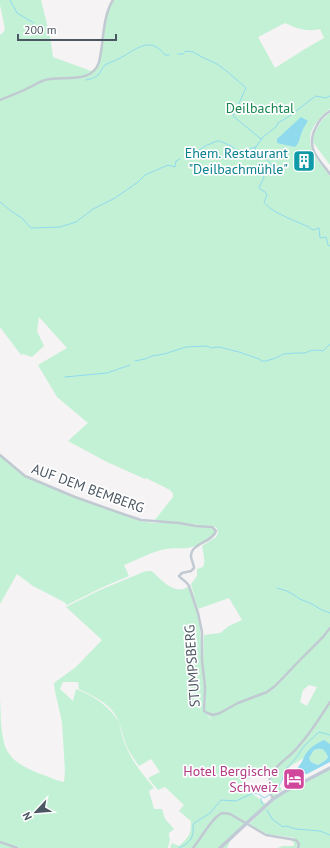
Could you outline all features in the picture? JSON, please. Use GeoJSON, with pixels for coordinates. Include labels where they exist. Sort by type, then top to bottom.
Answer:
{"type":"FeatureCollection","features":[{"type":"Feature","properties":{"kind":"main road"},"geometry":{"type":"LineString","coordinates":[[220,848],[247,824],[272,798],[330,768]]}},
{"type":"Feature","properties":{"kind":"street"},"geometry":{"type":"LineString","coordinates":[[0,100],[29,88],[42,80],[83,77],[95,71],[99,63],[107,16],[110,5],[114,0]]}},
{"type":"Feature","properties":{"kind":"street"},"geometry":{"type":"LineString","coordinates":[[330,111],[326,113],[319,121],[313,132],[311,143],[314,153],[330,174]]}},
{"type":"Feature","properties":{"kind":"street","name":"AUF DEM BEMBERG"},"geometry":{"type":"LineString","coordinates":[[0,455],[25,476],[31,479],[123,514],[141,520],[153,521]]}},
{"type":"Feature","properties":{"kind":"street","name":"STUMPSBERG"},"geometry":{"type":"LineString","coordinates":[[153,521],[212,527],[216,532],[214,536],[193,550],[191,555],[194,568],[191,571],[182,573],[179,576],[188,584],[200,622],[202,632],[202,660],[205,687],[204,711],[207,713],[213,715],[220,713],[238,703],[267,692],[275,686],[330,628]]}},
{"type":"Feature","properties":{"kind":"street"},"geometry":{"type":"LineString","coordinates":[[272,798],[270,776],[277,766],[297,749],[330,702]]}},
{"type":"Feature","properties":{"kind":"street"},"geometry":{"type":"LineString","coordinates":[[193,848],[216,817],[225,813],[230,814],[266,835],[296,840],[299,844],[298,848]]}},
{"type":"Feature","properties":{"kind":"street"},"geometry":{"type":"LineString","coordinates":[[0,842],[17,848]]}},
{"type":"Feature","properties":{"kind":"green space","name":"Deilbachtal"},"geometry":{"type":"Polygon","coordinates":[[[0,0],[41,0],[50,36],[53,57],[91,71],[99,65],[106,22],[114,0],[330,0],[330,109],[321,117],[311,132],[310,144],[317,160],[330,176],[330,744],[324,741],[305,755],[304,758],[288,768],[279,785],[282,790],[273,798],[270,789],[270,774],[258,774],[240,784],[266,804],[230,841],[227,848],[170,848],[172,843],[179,846],[187,838],[191,830],[191,821],[179,811],[184,805],[165,787],[158,790],[148,778],[160,772],[151,759],[139,766],[128,749],[121,727],[118,720],[111,709],[98,699],[79,689],[78,682],[63,682],[60,689],[73,701],[76,689],[88,694],[100,702],[116,717],[124,741],[134,762],[154,788],[149,791],[154,809],[162,809],[165,819],[174,829],[169,833],[170,839],[168,848],[0,848],[0,699],[1,728],[3,740],[8,752],[22,765],[40,774],[64,782],[65,771],[62,722],[54,683],[76,667],[102,640],[66,607],[100,590],[146,571],[152,571],[165,583],[175,589],[180,590],[190,585],[200,622],[202,661],[205,687],[204,711],[211,720],[205,711],[206,687],[203,661],[204,635],[220,633],[229,626],[242,620],[229,598],[198,609],[191,584],[197,576],[197,569],[203,567],[204,565],[202,546],[216,537],[218,533],[217,528],[212,526],[154,521],[173,497],[170,490],[146,478],[145,479],[107,462],[68,441],[88,423],[57,397],[38,365],[67,348],[39,317],[37,331],[44,346],[32,357],[23,354],[21,355],[0,327],[0,34],[2,34],[5,29],[0,0]],[[285,23],[258,37],[275,68],[324,38],[320,29],[302,29],[285,23]],[[309,685],[303,690],[300,702],[307,706],[317,687],[309,685]]]}},
{"type":"Feature","properties":{"kind":"green space"},"geometry":{"type":"Polygon","coordinates":[[[330,113],[330,165],[312,141],[319,125],[330,113]]]}},
{"type":"Feature","properties":{"kind":"green space"},"geometry":{"type":"Polygon","coordinates":[[[0,456],[26,477],[140,521],[154,523],[179,523],[210,528],[215,532],[214,535],[196,547],[170,548],[161,550],[124,565],[129,576],[67,605],[33,586],[17,574],[0,604],[0,456]]]}},
{"type":"Feature","properties":{"kind":"green space"},"geometry":{"type":"Polygon","coordinates":[[[314,750],[324,750],[328,757],[318,765],[310,761],[309,758],[314,750]]]}},
{"type":"Feature","properties":{"kind":"green space"},"geometry":{"type":"Polygon","coordinates":[[[330,769],[330,848],[277,848],[283,846],[294,846],[294,843],[291,840],[296,838],[267,834],[249,824],[274,800],[330,769]]]}},
{"type":"Feature","properties":{"kind":"water"},"geometry":{"type":"Polygon","coordinates":[[[301,117],[308,121],[303,129],[297,145],[295,147],[277,143],[277,139],[301,117]]]}},
{"type":"Feature","properties":{"kind":"water"},"geometry":{"type":"Polygon","coordinates":[[[324,740],[330,744],[330,762],[307,774],[304,774],[298,767],[305,755],[313,746],[324,740]],[[314,750],[309,758],[311,762],[318,765],[328,757],[324,750],[314,750]]]}},
{"type":"Feature","properties":{"kind":"waterway"},"geometry":{"type":"LineString","coordinates":[[10,0],[17,13],[34,23]]}},
{"type":"Feature","properties":{"kind":"waterway"},"geometry":{"type":"LineString","coordinates":[[86,80],[97,76],[105,65],[139,47],[149,45],[155,46],[165,55],[169,55]]}},
{"type":"Feature","properties":{"kind":"waterway"},"geometry":{"type":"LineString","coordinates":[[178,54],[183,54],[186,51],[193,52],[217,64],[246,88],[233,116],[261,139]]}},
{"type":"Feature","properties":{"kind":"waterway"},"geometry":{"type":"LineString","coordinates":[[330,96],[326,98],[316,96],[310,100],[278,123],[276,127],[263,137],[255,148],[257,152],[272,165],[273,169],[263,174],[264,178],[259,187],[267,195],[264,202],[267,206],[313,230],[319,228],[320,238],[326,237],[328,245],[330,246]]}},
{"type":"Feature","properties":{"kind":"waterway"},"geometry":{"type":"LineString","coordinates":[[188,155],[217,141],[220,141],[237,150],[243,151],[256,147]]}},
{"type":"Feature","properties":{"kind":"waterway"},"geometry":{"type":"LineString","coordinates":[[0,202],[22,218],[31,228],[60,227],[76,222],[93,209],[115,198],[138,182],[145,175],[168,165],[175,167],[176,161],[180,159]]}},
{"type":"Feature","properties":{"kind":"waterway"},"geometry":{"type":"LineString","coordinates":[[135,361],[186,347],[207,346],[211,348],[219,347],[239,352],[262,361],[267,361],[284,354],[304,353],[313,350],[323,351],[330,344]]}},
{"type":"Feature","properties":{"kind":"waterway"},"geometry":{"type":"LineString","coordinates":[[65,377],[107,373],[130,365]]}},
{"type":"Feature","properties":{"kind":"waterway"},"geometry":{"type":"LineString","coordinates":[[277,588],[287,591],[300,599],[330,613]]}},
{"type":"Feature","properties":{"kind":"waterway"},"geometry":{"type":"LineString","coordinates":[[179,848],[191,839],[193,824],[210,813],[221,800],[236,801],[253,793],[259,794],[264,798],[276,791],[285,770],[304,746],[319,732],[330,735]]}},
{"type":"Feature","properties":{"kind":"waterway"},"geometry":{"type":"LineString","coordinates":[[261,798],[263,805]]}},
{"type":"Feature","properties":{"kind":"waterway"},"geometry":{"type":"LineString","coordinates":[[267,810],[272,819],[283,827],[286,826],[296,829],[320,831],[330,835]]}},
{"type":"Feature","properties":{"kind":"place","name":"Ehem. Restaurant \"Deilbachmühle\""},"geometry":{"type":"Point","coordinates":[304,161]}},
{"type":"Feature","properties":{"kind":"place","name":"Hotel Bergische Schweiz"},"geometry":{"type":"Point","coordinates":[294,779]}}]}
